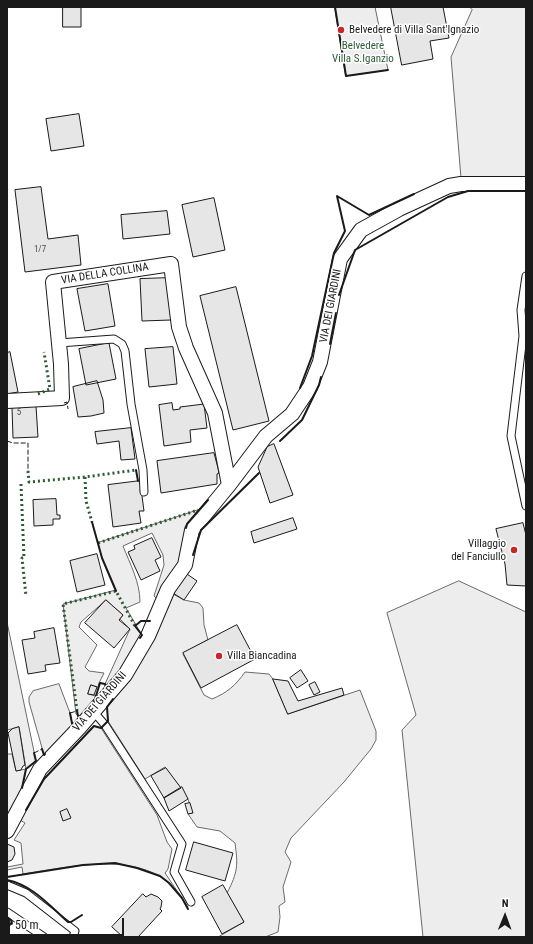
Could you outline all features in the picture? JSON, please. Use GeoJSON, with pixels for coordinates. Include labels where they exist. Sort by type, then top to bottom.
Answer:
{"type":"FeatureCollection","features":[{"type":"Feature","properties":{"kind":"street","name":"VIA DEI GIARDINI"},"geometry":{"type":"LineString","coordinates":[[7,831],[40,769],[125,674],[148,636],[168,589],[185,565],[192,530],[229,485],[266,436],[292,414],[310,388],[320,362],[340,259],[361,230],[412,203],[449,186],[461,184],[526,184]]}},
{"type":"Feature","properties":{"kind":"street","name":"VIA DELLA COLLINA"},"geometry":{"type":"LineString","coordinates":[[7,401],[62,398],[59,343],[53,282],[171,264],[179,327],[186,348],[214,413],[229,485]]}},
{"type":"Feature","properties":{"kind":"lane"},"geometry":{"type":"LineString","coordinates":[[526,276],[521,310],[523,336],[510,436],[526,506]]}},
{"type":"Feature","properties":{"kind":"lane"},"geometry":{"type":"LineString","coordinates":[[59,343],[93,339],[114,339],[122,344],[143,470],[144,492]]}},
{"type":"Feature","properties":{"kind":"lane"},"geometry":{"type":"LineString","coordinates":[[93,711],[105,725],[182,844],[174,872],[191,902]]}},
{"type":"Feature","properties":{"kind":"lane"},"geometry":{"type":"LineString","coordinates":[[7,885],[26,893],[75,931],[73,937]]}},
{"type":"Feature","properties":{"kind":"lane"},"geometry":{"type":"LineString","coordinates":[[7,912],[44,937]]}},
{"type":"Feature","properties":{"kind":"green space","name":"Belvedere Villa S.Iganzio"},"geometry":{"type":"Polygon","coordinates":[[[335,7],[375,7],[388,70],[346,76],[335,7]]]}},
{"type":"Feature","properties":{"kind":"green space"},"geometry":{"type":"Polygon","coordinates":[[[470,7],[526,7],[526,178],[461,178],[451,57],[472,10],[470,7]]]}},
{"type":"Feature","properties":{"kind":"green space"},"geometry":{"type":"Polygon","coordinates":[[[198,510],[187,524],[183,539],[180,565],[159,601],[154,596],[164,565],[163,555],[152,533],[123,546],[140,595],[140,602],[126,608],[142,635],[108,689],[106,688],[105,684],[130,629],[120,619],[123,615],[106,600],[81,622],[79,627],[97,645],[85,667],[89,671],[104,673],[98,687],[91,685],[88,694],[96,696],[93,703],[81,718],[76,714],[63,604],[116,590],[102,558],[98,543],[198,510]]]}},
{"type":"Feature","properties":{"kind":"green space"},"geometry":{"type":"Polygon","coordinates":[[[459,581],[526,612],[526,937],[423,937],[402,730],[416,715],[387,613],[459,581]]]}},
{"type":"Feature","properties":{"kind":"green space"},"geometry":{"type":"Polygon","coordinates":[[[173,594],[184,600],[199,603],[203,608],[204,625],[208,640],[183,654],[204,695],[212,699],[222,694],[235,685],[245,672],[269,674],[273,679],[288,714],[360,690],[376,731],[376,740],[371,749],[344,782],[291,838],[285,852],[291,862],[283,887],[285,902],[279,906],[280,917],[278,932],[265,937],[218,937],[244,922],[227,893],[236,868],[237,857],[235,843],[220,831],[197,827],[188,814],[192,813],[188,799],[165,767],[145,779],[108,721],[107,707],[142,657],[173,594]]]}},
{"type":"Feature","properties":{"kind":"green space"},"geometry":{"type":"Polygon","coordinates":[[[7,622],[36,761],[26,769],[19,727],[7,730],[7,622]]]}},
{"type":"Feature","properties":{"kind":"green space"},"geometry":{"type":"Polygon","coordinates":[[[59,684],[70,713],[73,728],[44,755],[29,702],[29,697],[33,691],[59,684]]]}},
{"type":"Feature","properties":{"kind":"green space"},"geometry":{"type":"Polygon","coordinates":[[[94,726],[101,728],[157,815],[167,842],[172,849],[168,869],[165,873],[188,907],[174,887],[156,875],[136,867],[114,864],[91,865],[23,874],[22,867],[7,870],[7,867],[23,864],[21,843],[14,840],[25,823],[20,820],[44,779],[94,726]]]}},
{"type":"Feature","properties":{"kind":"green space"},"geometry":{"type":"Polygon","coordinates":[[[7,754],[12,754],[16,771],[26,769],[23,785],[7,821],[7,754]]]}},
{"type":"Feature","properties":{"kind":"building"},"geometry":{"type":"Polygon","coordinates":[[[63,7],[81,7],[81,27],[63,27],[63,7]]]}},
{"type":"Feature","properties":{"kind":"building"},"geometry":{"type":"Polygon","coordinates":[[[391,7],[443,7],[449,38],[430,41],[433,59],[402,65],[391,7]]]}},
{"type":"Feature","properties":{"kind":"building"},"geometry":{"type":"Polygon","coordinates":[[[79,114],[84,146],[51,151],[46,119],[79,114]]]}},
{"type":"Feature","properties":{"kind":"building"},"geometry":{"type":"Polygon","coordinates":[[[41,187],[48,239],[78,235],[81,265],[25,272],[15,190],[41,187]]]}},
{"type":"Feature","properties":{"kind":"building"},"geometry":{"type":"Polygon","coordinates":[[[214,198],[225,250],[193,257],[182,205],[214,198]]]}},
{"type":"Feature","properties":{"kind":"building"},"geometry":{"type":"Polygon","coordinates":[[[167,211],[170,234],[123,239],[121,215],[167,211]]]}},
{"type":"Feature","properties":{"kind":"building"},"geometry":{"type":"Polygon","coordinates":[[[169,278],[171,320],[142,321],[140,279],[169,278]]]}},
{"type":"Feature","properties":{"kind":"building"},"geometry":{"type":"Polygon","coordinates":[[[108,284],[115,326],[85,331],[77,289],[108,284]]]}},
{"type":"Feature","properties":{"kind":"building"},"geometry":{"type":"Polygon","coordinates":[[[236,287],[269,421],[233,430],[200,296],[236,287]]]}},
{"type":"Feature","properties":{"kind":"building"},"geometry":{"type":"Polygon","coordinates":[[[109,343],[116,379],[86,385],[79,349],[109,343]]]}},
{"type":"Feature","properties":{"kind":"building"},"geometry":{"type":"Polygon","coordinates":[[[173,347],[177,384],[149,387],[145,349],[173,347]]]}},
{"type":"Feature","properties":{"kind":"building"},"geometry":{"type":"Polygon","coordinates":[[[10,352],[18,392],[7,394],[7,353],[10,352]]]}},
{"type":"Feature","properties":{"kind":"building"},"geometry":{"type":"Polygon","coordinates":[[[97,381],[103,400],[104,413],[78,417],[73,387],[97,381]]]}},
{"type":"Feature","properties":{"kind":"building"},"geometry":{"type":"Polygon","coordinates":[[[172,403],[173,410],[180,409],[180,407],[204,404],[207,428],[190,430],[191,442],[164,446],[159,405],[172,403]]]}},
{"type":"Feature","properties":{"kind":"building"},"geometry":{"type":"Polygon","coordinates":[[[36,406],[38,437],[13,438],[12,408],[36,406]]]}},
{"type":"Feature","properties":{"kind":"building"},"geometry":{"type":"Polygon","coordinates":[[[131,428],[135,459],[121,460],[119,441],[97,444],[95,432],[131,428]]]}},
{"type":"Feature","properties":{"kind":"building"},"geometry":{"type":"Polygon","coordinates":[[[274,444],[293,495],[270,503],[258,467],[267,447],[274,444]]]}},
{"type":"Feature","properties":{"kind":"building"},"geometry":{"type":"Polygon","coordinates":[[[214,453],[219,473],[217,474],[217,484],[161,493],[157,461],[214,453]]]}},
{"type":"Feature","properties":{"kind":"building"},"geometry":{"type":"Polygon","coordinates":[[[140,481],[144,511],[139,511],[141,523],[113,527],[108,485],[140,481]]]}},
{"type":"Feature","properties":{"kind":"building"},"geometry":{"type":"Polygon","coordinates":[[[56,499],[57,515],[60,515],[60,519],[53,519],[53,525],[34,526],[33,500],[56,499]]]}},
{"type":"Feature","properties":{"kind":"building"},"geometry":{"type":"Polygon","coordinates":[[[293,518],[297,529],[254,543],[251,532],[293,518]]]}},
{"type":"Feature","properties":{"kind":"building","name":"Villaggio del Fanciullo"},"geometry":{"type":"Polygon","coordinates":[[[523,523],[526,535],[526,586],[507,585],[505,564],[496,529],[523,523]]]}},
{"type":"Feature","properties":{"kind":"building"},"geometry":{"type":"Polygon","coordinates":[[[152,538],[161,557],[155,560],[160,571],[141,580],[128,552],[135,549],[134,546],[152,538]]]}},
{"type":"Feature","properties":{"kind":"building"},"geometry":{"type":"Polygon","coordinates":[[[97,554],[105,585],[77,592],[70,561],[97,554]]]}},
{"type":"Feature","properties":{"kind":"building"},"geometry":{"type":"Polygon","coordinates":[[[187,574],[197,581],[184,600],[173,593],[187,574]]]}},
{"type":"Feature","properties":{"kind":"building"},"geometry":{"type":"Polygon","coordinates":[[[106,600],[123,615],[119,620],[130,629],[114,648],[85,623],[106,600]]]}},
{"type":"Feature","properties":{"kind":"building","name":"Villa Biancadina"},"geometry":{"type":"Polygon","coordinates":[[[237,625],[255,659],[201,688],[183,653],[237,625]]]}},
{"type":"Feature","properties":{"kind":"building"},"geometry":{"type":"Polygon","coordinates":[[[54,628],[60,663],[45,665],[46,671],[28,674],[22,640],[35,638],[34,632],[54,628]]]}},
{"type":"Feature","properties":{"kind":"building"},"geometry":{"type":"Polygon","coordinates":[[[301,670],[308,681],[297,688],[290,678],[301,670]]]}},
{"type":"Feature","properties":{"kind":"building"},"geometry":{"type":"Polygon","coordinates":[[[273,679],[288,681],[298,701],[342,688],[344,695],[288,714],[273,679]]]}},
{"type":"Feature","properties":{"kind":"building"},"geometry":{"type":"Polygon","coordinates":[[[315,682],[320,692],[314,695],[309,685],[315,682]]]}},
{"type":"Feature","properties":{"kind":"building"},"geometry":{"type":"Polygon","coordinates":[[[91,685],[97,687],[94,695],[88,694],[91,685]]]}},
{"type":"Feature","properties":{"kind":"building"},"geometry":{"type":"Polygon","coordinates":[[[19,727],[25,765],[21,770],[16,771],[8,733],[12,729],[19,727]]]}},
{"type":"Feature","properties":{"kind":"building"},"geometry":{"type":"Polygon","coordinates":[[[166,768],[181,788],[164,798],[151,776],[166,768]]]}},
{"type":"Feature","properties":{"kind":"building"},"geometry":{"type":"Polygon","coordinates":[[[182,787],[188,799],[169,811],[164,798],[182,787]]]}},
{"type":"Feature","properties":{"kind":"building"},"geometry":{"type":"Polygon","coordinates":[[[190,803],[193,813],[188,814],[185,804],[190,803]]]}},
{"type":"Feature","properties":{"kind":"building"},"geometry":{"type":"Polygon","coordinates":[[[67,809],[71,818],[63,821],[60,812],[67,809]]]}},
{"type":"Feature","properties":{"kind":"building"},"geometry":{"type":"Polygon","coordinates":[[[194,842],[233,853],[225,881],[186,870],[194,842]]]}},
{"type":"Feature","properties":{"kind":"building"},"geometry":{"type":"Polygon","coordinates":[[[7,844],[14,847],[15,854],[12,860],[7,862],[7,844]]]}},
{"type":"Feature","properties":{"kind":"building"},"geometry":{"type":"Polygon","coordinates":[[[223,885],[244,922],[222,934],[202,897],[223,885]]]}},
{"type":"Feature","properties":{"kind":"building"},"geometry":{"type":"Polygon","coordinates":[[[143,894],[146,897],[151,894],[158,897],[162,901],[160,909],[162,911],[138,937],[123,937],[112,927],[143,894]]]}},
{"type":"Feature","properties":{"kind":"hedge"},"geometry":{"type":"LineString","coordinates":[[38,394],[50,389],[44,352]]}},
{"type":"Feature","properties":{"kind":"hedge"},"geometry":{"type":"LineString","coordinates":[[28,471],[29,482],[85,477],[136,470]]}},
{"type":"Feature","properties":{"kind":"hedge"},"geometry":{"type":"LineString","coordinates":[[85,477],[86,501],[92,522]]}},
{"type":"Feature","properties":{"kind":"hedge"},"geometry":{"type":"LineString","coordinates":[[21,484],[24,558],[22,558],[26,596]]}},
{"type":"Feature","properties":{"kind":"hedge"},"geometry":{"type":"LineString","coordinates":[[98,543],[198,510]]}},
{"type":"Feature","properties":{"kind":"hedge"},"geometry":{"type":"LineString","coordinates":[[77,711],[63,604],[116,591],[135,626]]}},
{"type":"Feature","properties":{"kind":"hedge"},"geometry":{"type":"LineString","coordinates":[[7,927],[12,923]]}},
{"type":"Feature","properties":{"kind":"hedge"},"geometry":{"type":"LineString","coordinates":[[7,931],[8,937]]}},
{"type":"Feature","properties":{"kind":"fence"},"geometry":{"type":"LineString","coordinates":[[64,403],[67,402],[68,409]]}},
{"type":"Feature","properties":{"kind":"fence"},"geometry":{"type":"LineString","coordinates":[[7,441],[13,443],[28,443],[28,471]]}},
{"type":"Feature","properties":{"kind":"fence"},"geometry":{"type":"LineString","coordinates":[[70,713],[77,711]]}},
{"type":"Feature","properties":{"kind":"fence"},"geometry":{"type":"LineString","coordinates":[[34,753],[42,749]]}},
{"type":"Feature","properties":{"kind":"wall"},"geometry":{"type":"LineString","coordinates":[[335,7],[346,76],[388,70]]}},
{"type":"Feature","properties":{"kind":"wall"},"geometry":{"type":"LineString","coordinates":[[339,295],[355,250],[448,197],[468,191],[526,191]]}},
{"type":"Feature","properties":{"kind":"wall"},"geometry":{"type":"LineString","coordinates":[[337,196],[369,215],[414,194]]}},
{"type":"Feature","properties":{"kind":"wall"},"geometry":{"type":"LineString","coordinates":[[300,388],[312,356],[334,253],[345,231],[337,196]]}},
{"type":"Feature","properties":{"kind":"wall"},"geometry":{"type":"LineString","coordinates":[[330,344],[336,313]]}},
{"type":"Feature","properties":{"kind":"wall"},"geometry":{"type":"LineString","coordinates":[[280,441],[302,420],[319,385],[321,377]]}},
{"type":"Feature","properties":{"kind":"wall"},"geometry":{"type":"LineString","coordinates":[[136,470],[138,481]]}},
{"type":"Feature","properties":{"kind":"wall"},"geometry":{"type":"LineString","coordinates":[[193,555],[201,530],[259,473]]}},
{"type":"Feature","properties":{"kind":"wall"},"geometry":{"type":"LineString","coordinates":[[186,528],[187,524],[208,500]]}},
{"type":"Feature","properties":{"kind":"wall"},"geometry":{"type":"LineString","coordinates":[[92,522],[102,558],[116,591]]}},
{"type":"Feature","properties":{"kind":"wall"},"geometry":{"type":"LineString","coordinates":[[140,638],[142,635],[135,626],[141,621],[150,621]]}},
{"type":"Feature","properties":{"kind":"wall"},"geometry":{"type":"LineString","coordinates":[[94,702],[100,683],[105,684],[106,688]]}},
{"type":"Feature","properties":{"kind":"wall"},"geometry":{"type":"LineString","coordinates":[[26,810],[44,779],[94,726],[101,728],[108,721],[107,707],[113,699]]}},
{"type":"Feature","properties":{"kind":"wall"},"geometry":{"type":"LineString","coordinates":[[77,711],[78,716],[82,718]]}},
{"type":"Feature","properties":{"kind":"wall"},"geometry":{"type":"LineString","coordinates":[[70,713],[73,728]]}},
{"type":"Feature","properties":{"kind":"wall"},"geometry":{"type":"LineString","coordinates":[[42,749],[44,755],[45,754]]}},
{"type":"Feature","properties":{"kind":"wall"},"geometry":{"type":"LineString","coordinates":[[22,788],[26,769],[36,761],[34,753]]}},
{"type":"Feature","properties":{"kind":"wall"},"geometry":{"type":"LineString","coordinates":[[7,877],[83,865],[115,863],[137,868],[160,876],[169,883],[182,898],[188,909]]}},
{"type":"Feature","properties":{"kind":"wall"},"geometry":{"type":"LineString","coordinates":[[7,880],[24,886],[40,896],[68,922],[71,922],[82,915]]}},
{"type":"Feature","properties":{"kind":"wall"},"geometry":{"type":"LineString","coordinates":[[7,917],[12,923],[7,927]]}},
{"type":"Feature","properties":{"kind":"place","name":"Belvedere di Villa Sant'Ignazio"},"geometry":{"type":"Point","coordinates":[341,30]}},
{"type":"Feature","properties":{"kind":"place","name":"Villaggio del Fanciullo"},"geometry":{"type":"Point","coordinates":[514,550]}},
{"type":"Feature","properties":{"kind":"place","name":"Villa Biancadina"},"geometry":{"type":"Point","coordinates":[219,656]}}]}
